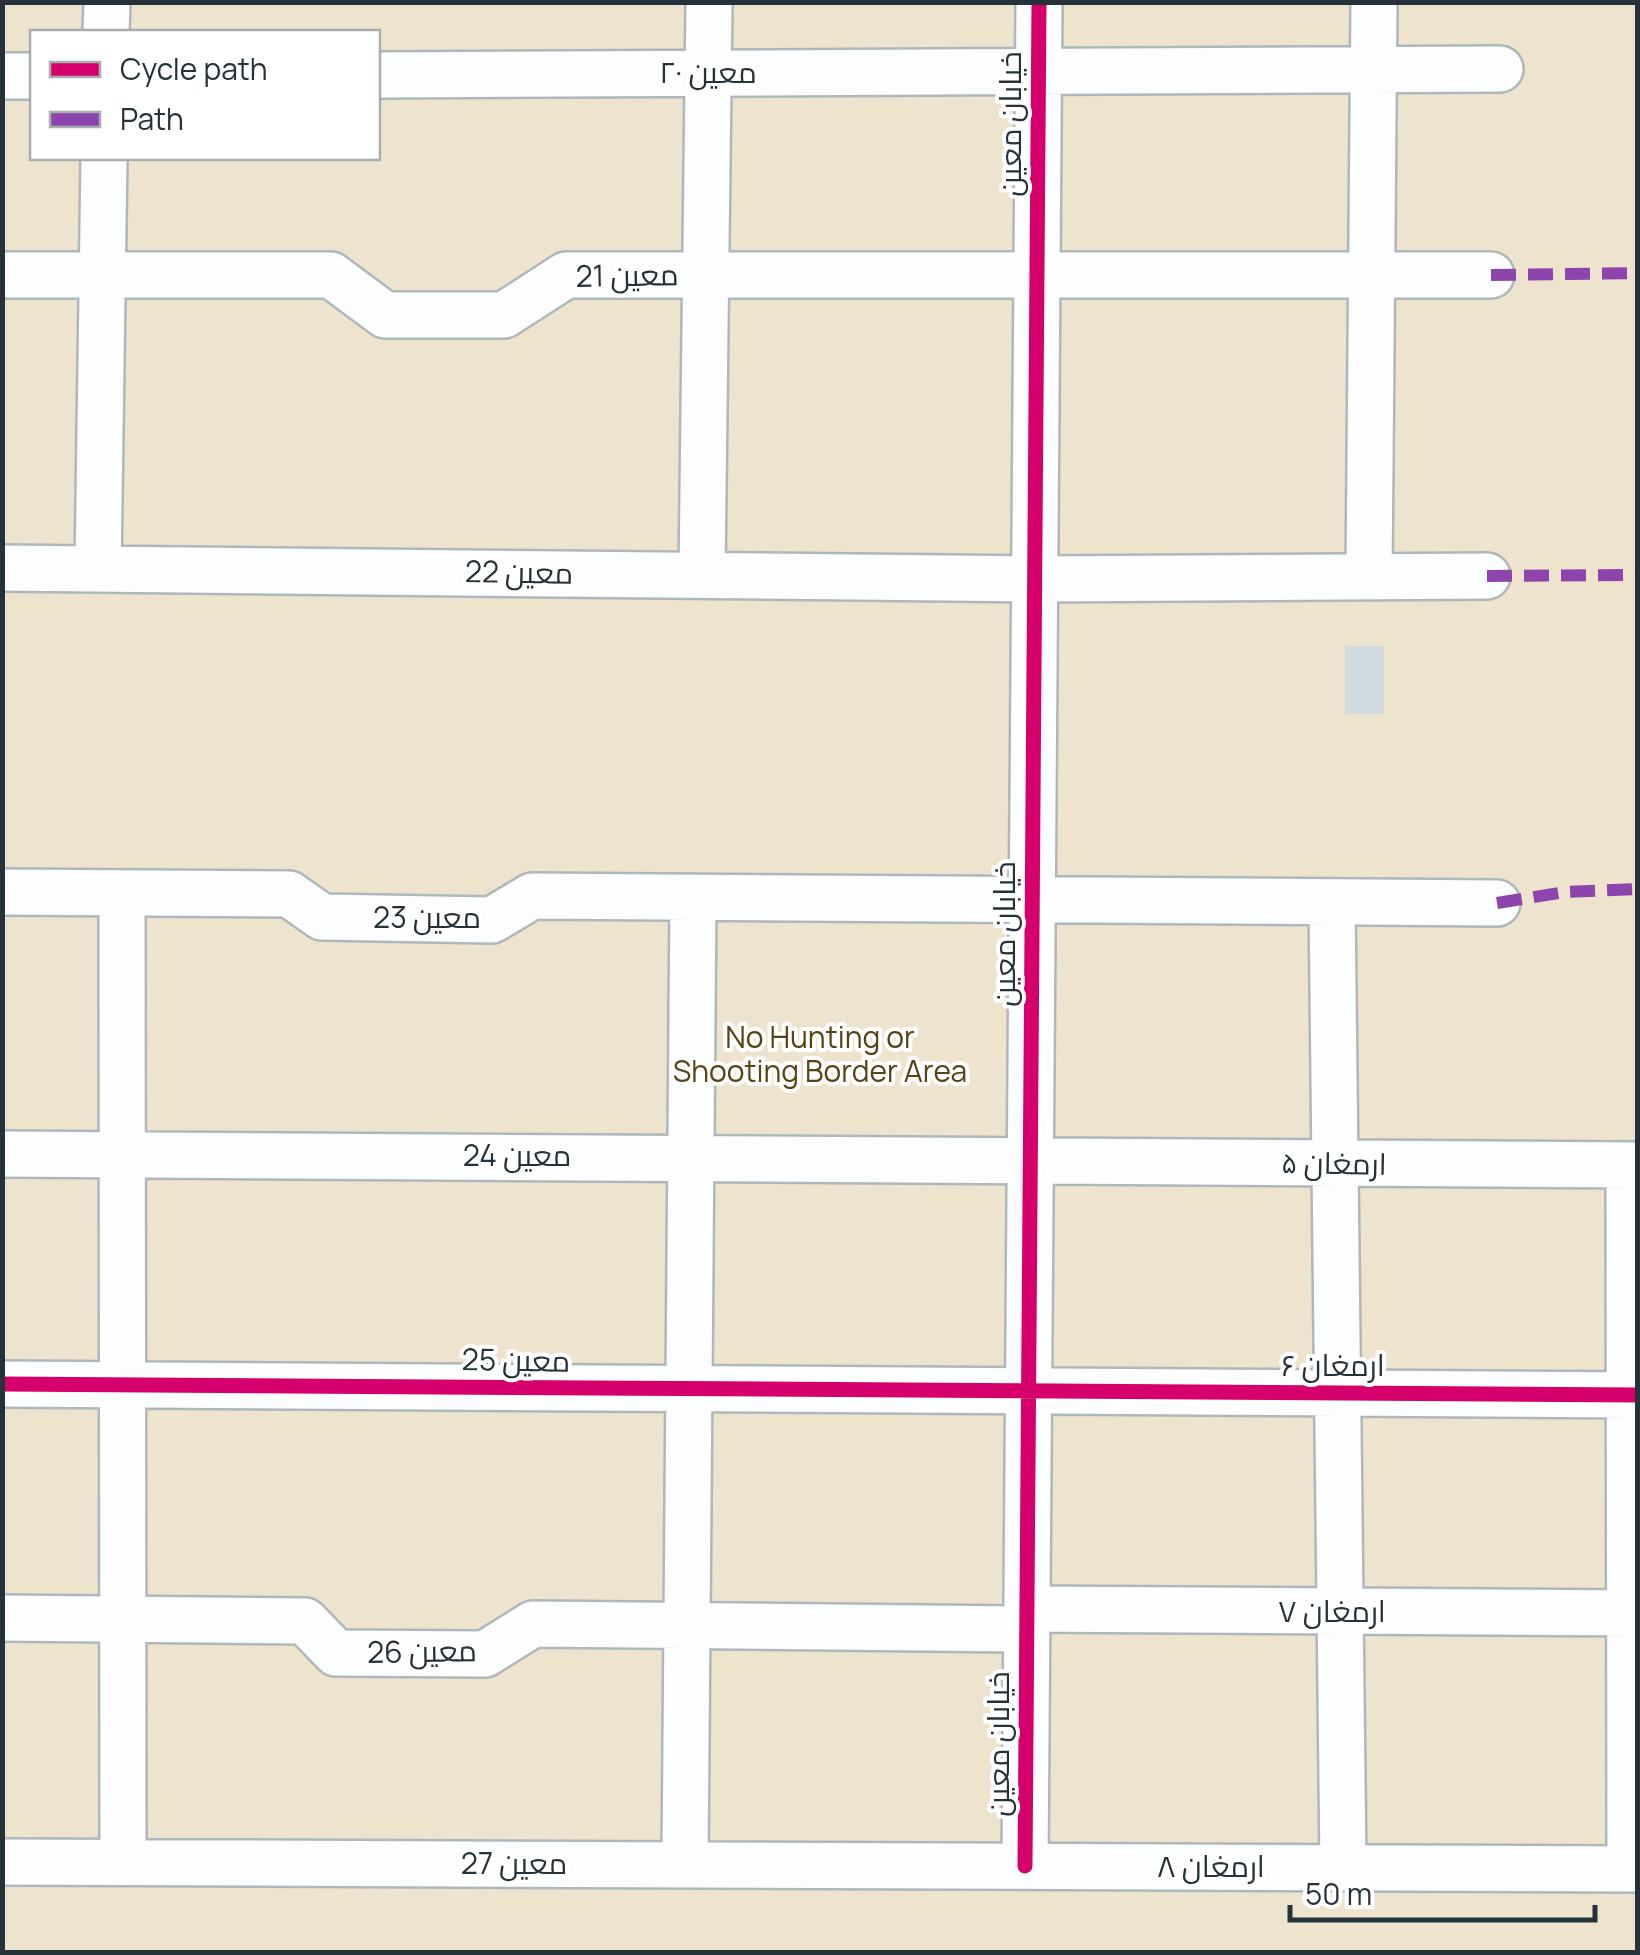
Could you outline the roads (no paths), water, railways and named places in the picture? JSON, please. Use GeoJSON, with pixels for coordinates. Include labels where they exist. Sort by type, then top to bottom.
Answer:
{"type":"FeatureCollection","features":[{"type":"Feature","properties":{"kind":"street"},"geometry":{"type":"LineString","coordinates":[[106,30],[107,2]]}},
{"type":"Feature","properties":{"kind":"street"},"geometry":{"type":"LineString","coordinates":[[702,575],[708,2]]}},
{"type":"Feature","properties":{"kind":"street","name":"خیابان معین"},"geometry":{"type":"LineString","coordinates":[[1026,1866],[1039,2]]}},
{"type":"Feature","properties":{"kind":"street"},"geometry":{"type":"LineString","coordinates":[[1369,575],[1374,2]]}},
{"type":"Feature","properties":{"kind":"street","name":"معین ۲۰"},"geometry":{"type":"LineString","coordinates":[[380,75],[1500,69]]}},
{"type":"Feature","properties":{"kind":"street"},"geometry":{"type":"LineString","coordinates":[[2,76],[30,76]]}},
{"type":"Feature","properties":{"kind":"street"},"geometry":{"type":"LineString","coordinates":[[98,569],[104,160]]}},
{"type":"Feature","properties":{"kind":"street","name":"معین 21"},"geometry":{"type":"LineString","coordinates":[[2,275],[331,275],[385,315],[504,316],[566,275],[1491,274]]}},
{"type":"Feature","properties":{"kind":"street","name":"معین 22"},"geometry":{"type":"LineString","coordinates":[[2,568],[1035,578],[1487,576]]}},
{"type":"Feature","properties":{"kind":"street","name":"معین 23"},"geometry":{"type":"LineString","coordinates":[[2,892],[289,894],[322,918],[492,920],[532,896],[1497,904]]}},
{"type":"Feature","properties":{"kind":"street"},"geometry":{"type":"LineString","coordinates":[[122,893],[123,1862]]}},
{"type":"Feature","properties":{"kind":"street"},"geometry":{"type":"LineString","coordinates":[[685,1864],[693,897]]}},
{"type":"Feature","properties":{"kind":"street"},"geometry":{"type":"LineString","coordinates":[[1332,902],[1343,1867]]}},
{"type":"Feature","properties":{"kind":"street","name":"معین 24"},"geometry":{"type":"LineString","coordinates":[[2,1154],[1031,1158]]}},
{"type":"Feature","properties":{"kind":"street","name":"ارمغان ۵"},"geometry":{"type":"LineString","coordinates":[[1031,1158],[1633,1166]]}},
{"type":"Feature","properties":{"kind":"street"},"geometry":{"type":"LineString","coordinates":[[1633,1166],[1634,1869]]}},
{"type":"Feature","properties":{"kind":"street","name":"معین 25"},"geometry":{"type":"LineString","coordinates":[[2,1384],[1029,1392]]}},
{"type":"Feature","properties":{"kind":"street","name":"ارمغان ۶"},"geometry":{"type":"LineString","coordinates":[[1029,1392],[1633,1395]]}},
{"type":"Feature","properties":{"kind":"street","name":"ارمغان ۷"},"geometry":{"type":"LineString","coordinates":[[1027,1619],[1340,1612],[1634,1613]]}},
{"type":"Feature","properties":{"kind":"street","name":"معین 26"},"geometry":{"type":"LineString","coordinates":[[2,1618],[305,1622],[336,1653],[486,1654],[532,1624],[1027,1619]]}},
{"type":"Feature","properties":{"kind":"street","name":"معین 27"},"geometry":{"type":"LineString","coordinates":[[2,1862],[1026,1866]]}},
{"type":"Feature","properties":{"kind":"street","name":"ارمغان ۸"},"geometry":{"type":"LineString","coordinates":[[1026,1866],[1634,1869]]}},
{"type":"Feature","properties":{"kind":"park label","name":"No Hunting or Shooting Border Area"},"geometry":{"type":"Point","coordinates":[820,1055]}}]}
